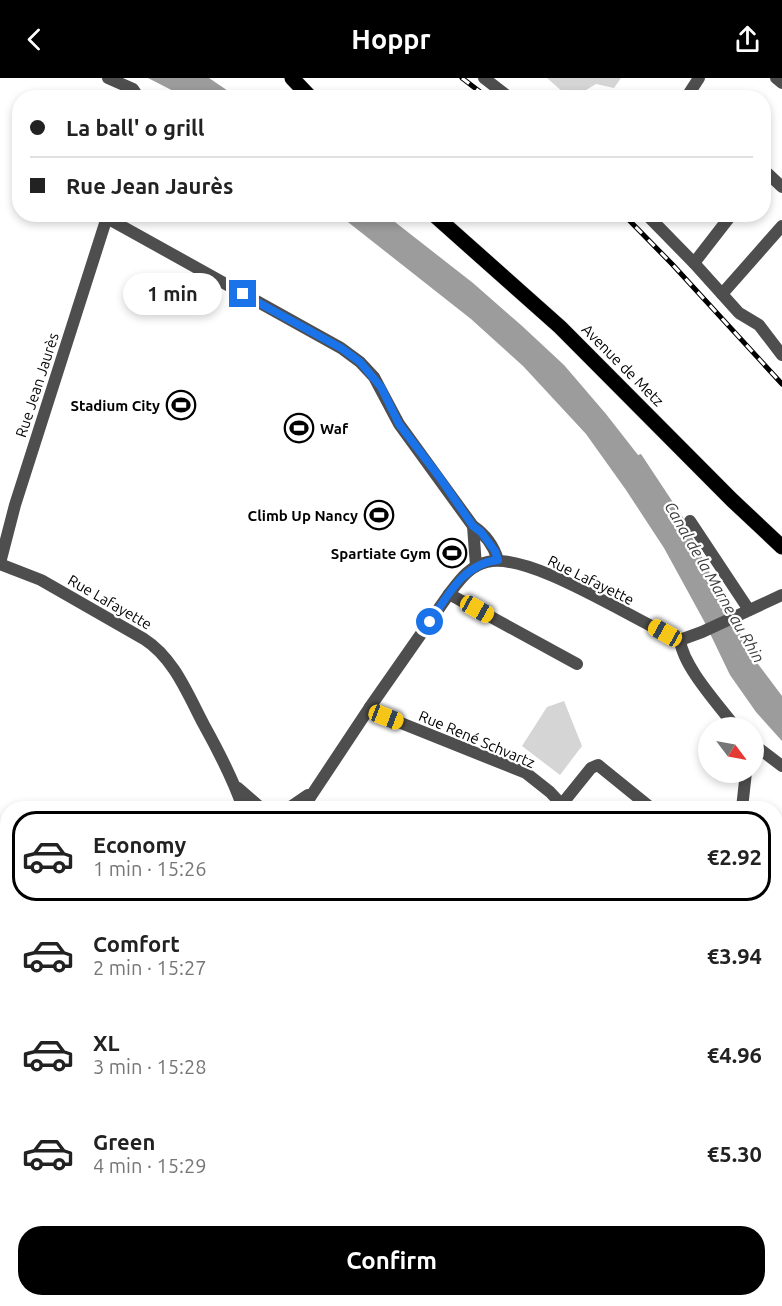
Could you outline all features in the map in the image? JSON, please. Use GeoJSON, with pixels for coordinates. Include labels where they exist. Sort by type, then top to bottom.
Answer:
{"type":"FeatureCollection","features":[{"type":"Feature","properties":{"kind":"main road"},"geometry":{"type":"LineString","coordinates":[[292,78],[303,90]]}},
{"type":"Feature","properties":{"kind":"main road","name":"Avenue de Metz"},"geometry":{"type":"LineString","coordinates":[[442,222],[560,327],[732,500],[782,547]]}},
{"type":"Feature","properties":{"kind":"street"},"geometry":{"type":"LineString","coordinates":[[108,78],[134,90]]}},
{"type":"Feature","properties":{"kind":"street"},"geometry":{"type":"LineString","coordinates":[[484,78],[500,90]]}},
{"type":"Feature","properties":{"kind":"street"},"geometry":{"type":"LineString","coordinates":[[776,78],[782,83]]}},
{"type":"Feature","properties":{"kind":"street","name":"Rue Jean Jaurès"},"geometry":{"type":"LineString","coordinates":[[0,564],[15,505],[105,222]]}},
{"type":"Feature","properties":{"kind":"street","name":"Rue Jean Jaurès"},"geometry":{"type":"LineString","coordinates":[[118,222],[341,348],[360,362],[381,387],[399,424],[473,526],[481,532],[495,551],[498,560]]}},
{"type":"Feature","properties":{"kind":"street"},"geometry":{"type":"LineString","coordinates":[[654,222],[739,313],[759,325],[782,355]]}},
{"type":"Feature","properties":{"kind":"street"},"geometry":{"type":"LineString","coordinates":[[694,263],[726,222]]}},
{"type":"Feature","properties":{"kind":"street"},"geometry":{"type":"LineString","coordinates":[[722,294],[782,226]]}},
{"type":"Feature","properties":{"kind":"street"},"geometry":{"type":"LineString","coordinates":[[773,341],[782,330]]}},
{"type":"Feature","properties":{"kind":"street"},"geometry":{"type":"LineString","coordinates":[[690,521],[744,612]]}},
{"type":"Feature","properties":{"kind":"street"},"geometry":{"type":"LineString","coordinates":[[473,526],[476,566]]}},
{"type":"Feature","properties":{"kind":"street","name":"Rue Lafayette"},"geometry":{"type":"LineString","coordinates":[[307,801],[449,594],[463,576],[476,566],[498,560],[514,562],[548,573],[680,640]]}},
{"type":"Feature","properties":{"kind":"street","name":"Rue Lafayette"},"geometry":{"type":"LineString","coordinates":[[0,564],[41,580],[155,646],[170,663],[183,685],[235,785],[241,801]]}},
{"type":"Feature","properties":{"kind":"street"},"geometry":{"type":"LineString","coordinates":[[449,594],[577,664]]}},
{"type":"Feature","properties":{"kind":"street"},"geometry":{"type":"LineString","coordinates":[[728,717],[690,666],[682,652],[680,640],[782,595]]}},
{"type":"Feature","properties":{"kind":"street","name":"Rue René Schvartz"},"geometry":{"type":"LineString","coordinates":[[370,707],[386,717],[526,773],[541,783],[558,801]]}},
{"type":"Feature","properties":{"kind":"street"},"geometry":{"type":"LineString","coordinates":[[764,754],[782,766]]}},
{"type":"Feature","properties":{"kind":"street"},"geometry":{"type":"LineString","coordinates":[[567,801],[591,768],[598,765],[642,801]]}},
{"type":"Feature","properties":{"kind":"street"},"geometry":{"type":"LineString","coordinates":[[743,801],[745,783]]}},
{"type":"Feature","properties":{"kind":"street","name":"Rue Lafayette"},"geometry":{"type":"LineString","coordinates":[[235,785],[253,801]]}},
{"type":"Feature","properties":{"kind":"street","name":"Rue Lafayette"},"geometry":{"type":"LineString","coordinates":[[299,801],[311,793]]}},
{"type":"Feature","properties":{"kind":"shaded area"},"geometry":{"type":"Polygon","coordinates":[[[148,78],[209,78],[227,90],[171,90],[148,78]]]}},
{"type":"Feature","properties":{"kind":"shaded area"},"geometry":{"type":"Polygon","coordinates":[[[547,78],[621,78],[614,88],[596,84],[586,90],[561,90],[547,78]]]}},
{"type":"Feature","properties":{"kind":"shaded area","name":"Canal de la Marne au Rhin"},"geometry":{"type":"Polygon","coordinates":[[[348,222],[395,222],[473,283],[564,365],[638,455],[641,454],[686,522],[749,652],[782,696],[782,741],[764,721],[764,717],[760,717],[756,712],[730,675],[704,621],[664,548],[626,490],[586,434],[523,366],[471,319],[348,222]]]}},
{"type":"Feature","properties":{"kind":"shaded area"},"geometry":{"type":"Polygon","coordinates":[[[564,701],[582,746],[560,775],[522,746],[547,707],[564,701]]]}},
{"type":"Feature","properties":{"kind":"railway"},"geometry":{"type":"LineString","coordinates":[[462,78],[478,90]]}},
{"type":"Feature","properties":{"kind":"railway"},"geometry":{"type":"LineString","coordinates":[[631,222],[782,384]]}},
{"type":"Feature","properties":{"kind":"place","name":"Stadium City"},"geometry":{"type":"Point","coordinates":[181,405]}},
{"type":"Feature","properties":{"kind":"place","name":"Waf"},"geometry":{"type":"Point","coordinates":[299,428]}},
{"type":"Feature","properties":{"kind":"place","name":"Climb Up Nancy"},"geometry":{"type":"Point","coordinates":[379,515]}},
{"type":"Feature","properties":{"kind":"place","name":"Spartiate Gym"},"geometry":{"type":"Point","coordinates":[452,553]}},
{"type":"Feature","properties":{"kind":"route"},"geometry":{"type":"LineString","coordinates":[[243,294],[341,348],[360,362],[381,387],[399,424],[473,526],[481,532],[495,551],[498,560],[476,566],[463,576],[430,622]]}}]}
